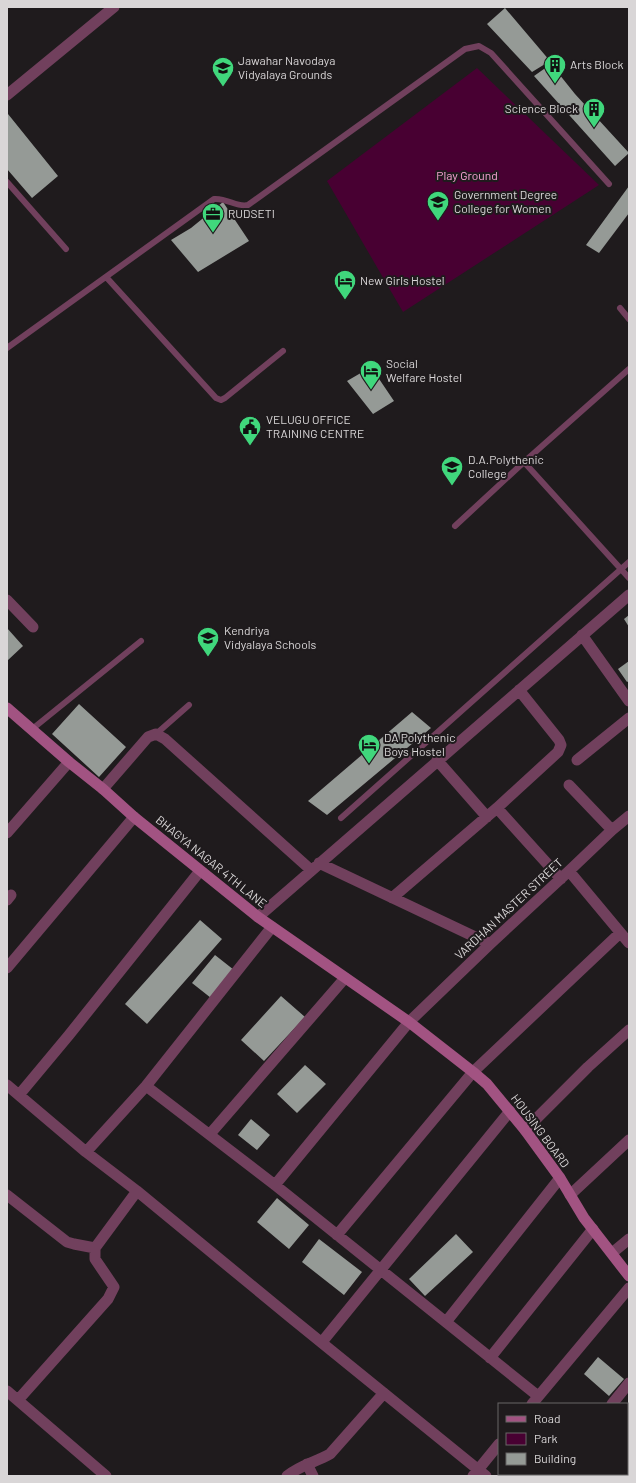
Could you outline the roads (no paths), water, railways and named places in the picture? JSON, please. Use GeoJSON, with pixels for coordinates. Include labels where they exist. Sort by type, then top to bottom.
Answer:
{"type":"FeatureCollection","features":[{"type":"Feature","properties":{"kind":"main road","name":"BHAGYA NAGAR 4TH LANE"},"geometry":{"type":"LineString","coordinates":[[7,708],[134,817],[258,917],[409,1022]]}},
{"type":"Feature","properties":{"kind":"main road","name":"HOUSING BOARD"},"geometry":{"type":"LineString","coordinates":[[409,1022],[473,1072],[510,1111],[560,1178],[593,1229],[629,1276]]}},
{"type":"Feature","properties":{"kind":"street"},"geometry":{"type":"LineString","coordinates":[[7,95],[114,7]]}},
{"type":"Feature","properties":{"kind":"street"},"geometry":{"type":"LineString","coordinates":[[258,917],[629,595]]}},
{"type":"Feature","properties":{"kind":"street"},"geometry":{"type":"LineString","coordinates":[[7,600],[33,627]]}},
{"type":"Feature","properties":{"kind":"street"},"geometry":{"type":"LineString","coordinates":[[582,635],[629,701]]}},
{"type":"Feature","properties":{"kind":"street"},"geometry":{"type":"LineString","coordinates":[[392,898],[487,817],[560,749],[559,740],[519,690]]}},
{"type":"Feature","properties":{"kind":"street"},"geometry":{"type":"LineString","coordinates":[[578,760],[629,718]]}},
{"type":"Feature","properties":{"kind":"street"},"geometry":{"type":"LineString","coordinates":[[103,789],[148,737],[156,734],[165,739],[315,867],[392,898],[490,944]]}},
{"type":"Feature","properties":{"kind":"street"},"geometry":{"type":"LineString","coordinates":[[438,760],[487,817]]}},
{"type":"Feature","properties":{"kind":"street"},"geometry":{"type":"LineString","coordinates":[[7,833],[69,762]]}},
{"type":"Feature","properties":{"kind":"street"},"geometry":{"type":"LineString","coordinates":[[569,785],[612,830]]}},
{"type":"Feature","properties":{"kind":"street"},"geometry":{"type":"LineString","coordinates":[[497,808],[565,875],[629,943]]}},
{"type":"Feature","properties":{"kind":"street","name":"VARDHAN MASTER STREET"},"geometry":{"type":"LineString","coordinates":[[275,1185],[409,1022],[490,944],[612,830],[629,816]]}},
{"type":"Feature","properties":{"kind":"street"},"geometry":{"type":"LineString","coordinates":[[7,968],[134,817]]}},
{"type":"Feature","properties":{"kind":"street"},"geometry":{"type":"LineString","coordinates":[[19,1095],[70,1035],[200,871]]}},
{"type":"Feature","properties":{"kind":"street"},"geometry":{"type":"LineString","coordinates":[[86,1152],[146,1086],[272,927]]}},
{"type":"Feature","properties":{"kind":"street"},"geometry":{"type":"LineString","coordinates":[[337,1235],[473,1072],[620,933]]}},
{"type":"Feature","properties":{"kind":"street"},"geometry":{"type":"LineString","coordinates":[[210,1134],[345,978]]}},
{"type":"Feature","properties":{"kind":"street"},"geometry":{"type":"LineString","coordinates":[[525,1130],[588,1067],[629,1030]]}},
{"type":"Feature","properties":{"kind":"street"},"geometry":{"type":"LineString","coordinates":[[7,1085],[86,1152],[137,1191],[384,1393],[479,1474],[498,1446]]}},
{"type":"Feature","properties":{"kind":"street"},"geometry":{"type":"LineString","coordinates":[[146,1086],[275,1185],[446,1322],[490,1358],[535,1400],[629,1288]]}},
{"type":"Feature","properties":{"kind":"street"},"geometry":{"type":"LineString","coordinates":[[322,1342],[510,1111]]}},
{"type":"Feature","properties":{"kind":"street"},"geometry":{"type":"LineString","coordinates":[[570,1195],[629,1140]]}},
{"type":"Feature","properties":{"kind":"street"},"geometry":{"type":"LineString","coordinates":[[446,1322],[560,1178]]}},
{"type":"Feature","properties":{"kind":"street"},"geometry":{"type":"LineString","coordinates":[[18,1400],[108,1299],[114,1288],[95,1259],[95,1248],[137,1191]]}},
{"type":"Feature","properties":{"kind":"street"},"geometry":{"type":"LineString","coordinates":[[7,1195],[67,1242],[95,1248]]}},
{"type":"Feature","properties":{"kind":"street"},"geometry":{"type":"LineString","coordinates":[[490,1358],[593,1229]]}},
{"type":"Feature","properties":{"kind":"street"},"geometry":{"type":"LineString","coordinates":[[612,1253],[629,1239]]}},
{"type":"Feature","properties":{"kind":"street"},"geometry":{"type":"LineString","coordinates":[[613,1403],[629,1383]]}},
{"type":"Feature","properties":{"kind":"street"},"geometry":{"type":"LineString","coordinates":[[7,1391],[106,1476]]}},
{"type":"Feature","properties":{"kind":"street"},"geometry":{"type":"LineString","coordinates":[[287,1476],[301,1466],[330,1454],[384,1393]]}},
{"type":"Feature","properties":{"kind":"street"},"geometry":{"type":"LineString","coordinates":[[307,1464],[313,1476]]}},
{"type":"Feature","properties":{"kind":"lane"},"geometry":{"type":"LineString","coordinates":[[7,348],[107,278],[214,200],[222,198],[242,207],[248,205],[465,49],[478,46],[491,53],[609,184]]}},
{"type":"Feature","properties":{"kind":"lane"},"geometry":{"type":"LineString","coordinates":[[7,182],[66,249]]}},
{"type":"Feature","properties":{"kind":"lane"},"geometry":{"type":"LineString","coordinates":[[107,278],[216,398],[221,400],[225,398],[283,351]]}},
{"type":"Feature","properties":{"kind":"lane"},"geometry":{"type":"LineString","coordinates":[[620,308],[629,319]]}},
{"type":"Feature","properties":{"kind":"lane"},"geometry":{"type":"LineString","coordinates":[[455,526],[524,462],[629,370]]}},
{"type":"Feature","properties":{"kind":"lane"},"geometry":{"type":"LineString","coordinates":[[524,462],[629,578]]}},
{"type":"Feature","properties":{"kind":"lane"},"geometry":{"type":"LineString","coordinates":[[341,818],[629,562]]}},
{"type":"Feature","properties":{"kind":"lane"},"geometry":{"type":"LineString","coordinates":[[31,730],[141,642]]}},
{"type":"Feature","properties":{"kind":"lane"},"geometry":{"type":"LineString","coordinates":[[156,734],[189,705]]}},
{"type":"Feature","properties":{"kind":"place","name":"Arts Block"},"geometry":{"type":"Point","coordinates":[555,84]}},
{"type":"Feature","properties":{"kind":"place","name":"Jawahar Navodaya Vidyalaya Grounds"},"geometry":{"type":"Point","coordinates":[223,88]}},
{"type":"Feature","properties":{"kind":"place","name":"Science Block"},"geometry":{"type":"Point","coordinates":[594,128]}},
{"type":"Feature","properties":{"kind":"place","name":"Government Degree College for Women"},"geometry":{"type":"Point","coordinates":[438,222]}},
{"type":"Feature","properties":{"kind":"place","name":"RUDSETI"},"geometry":{"type":"Point","coordinates":[213,234]}},
{"type":"Feature","properties":{"kind":"place","name":"New Girls Hostel"},"geometry":{"type":"Point","coordinates":[345,300]}},
{"type":"Feature","properties":{"kind":"place","name":"Social Welfare Hostel"},"geometry":{"type":"Point","coordinates":[371,390]}},
{"type":"Feature","properties":{"kind":"place","name":"VELUGU OFFICE TRAINING CENTRE"},"geometry":{"type":"Point","coordinates":[250,446]}},
{"type":"Feature","properties":{"kind":"place","name":"D.A.Polythenic College"},"geometry":{"type":"Point","coordinates":[452,486]}},
{"type":"Feature","properties":{"kind":"place","name":"Kendriya Vidyalaya Schools"},"geometry":{"type":"Point","coordinates":[208,658]}},
{"type":"Feature","properties":{"kind":"place","name":"DA Polythenic Boys Hostel"},"geometry":{"type":"Point","coordinates":[369,764]}},
{"type":"Feature","properties":{"kind":"park label","name":"Play Ground"},"geometry":{"type":"Point","coordinates":[467,176]}}]}
